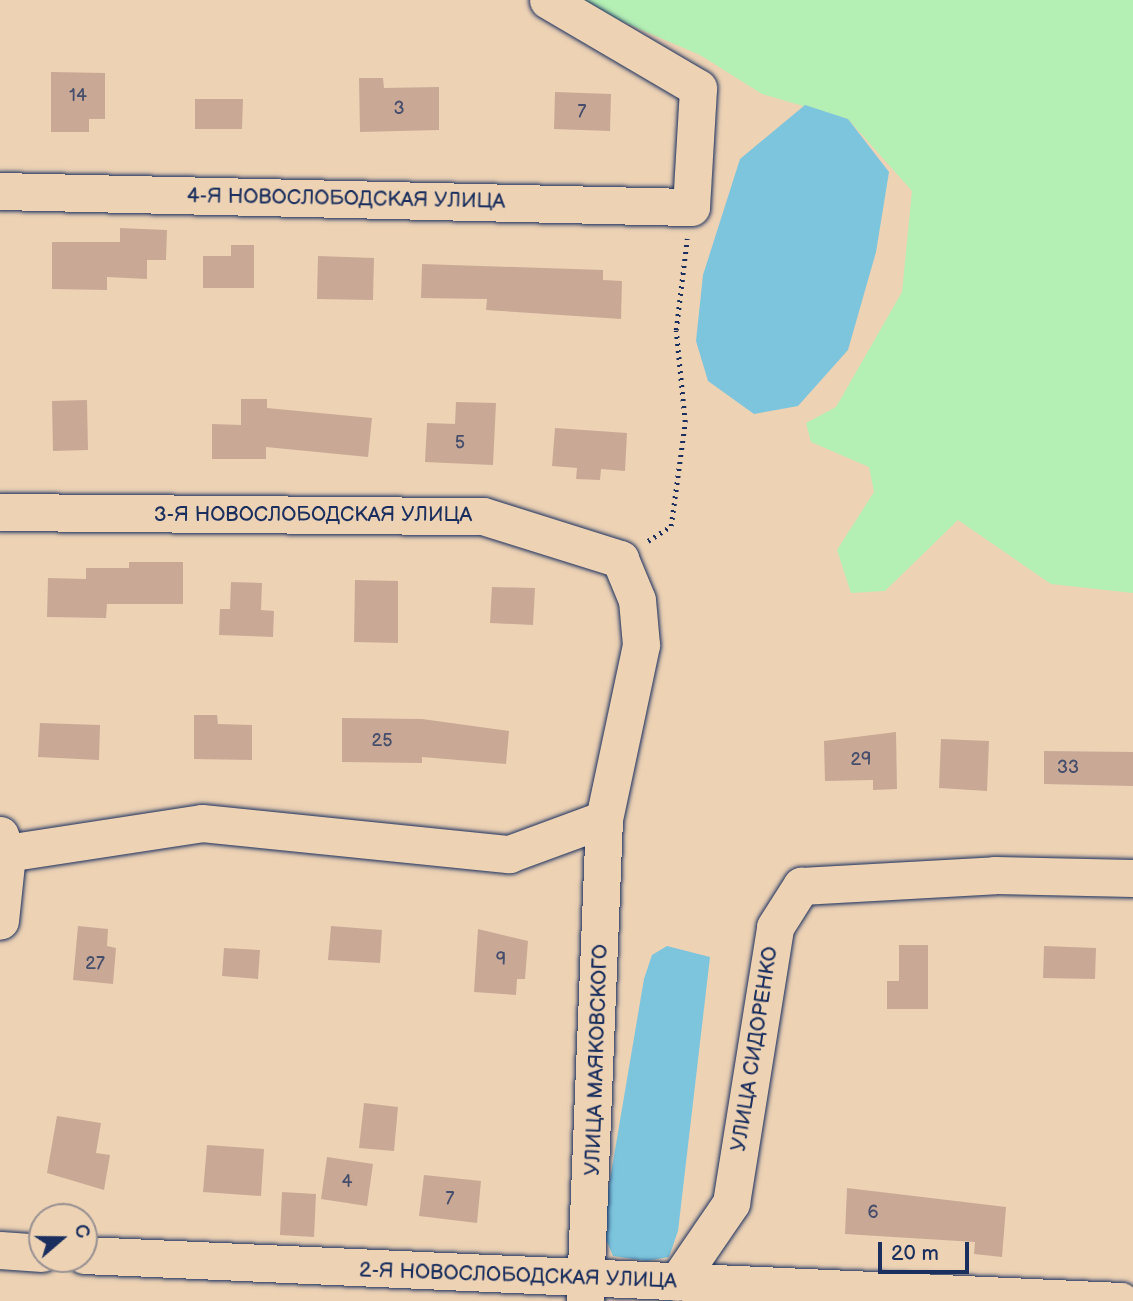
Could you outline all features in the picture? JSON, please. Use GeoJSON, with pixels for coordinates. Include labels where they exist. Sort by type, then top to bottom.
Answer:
{"type":"FeatureCollection","features":[{"type":"Feature","properties":{"kind":"street"},"geometry":{"type":"LineString","coordinates":[[548,0],[698,88],[691,207]]}},
{"type":"Feature","properties":{"kind":"street","name":"4-Я НОВОСЛОБОДСКАЯ УЛИЦА"},"geometry":{"type":"LineString","coordinates":[[0,191],[691,207]]}},
{"type":"Feature","properties":{"kind":"street","name":"3-Я НОВОСЛОБОДСКАЯ УЛИЦА"},"geometry":{"type":"LineString","coordinates":[[0,512],[483,516],[620,559]]}},
{"type":"Feature","properties":{"kind":"street","name":"УЛИЦА МАЯКОВСКОГО"},"geometry":{"type":"LineString","coordinates":[[586,1290],[604,819],[641,645],[637,600],[620,559]]}},
{"type":"Feature","properties":{"kind":"street"},"geometry":{"type":"LineString","coordinates":[[0,921],[2,847],[202,823],[509,854],[604,819]]}},
{"type":"Feature","properties":{"kind":"street","name":"УЛИЦА СИДОРЕНКО"},"geometry":{"type":"LineString","coordinates":[[677,1282],[731,1203],[775,927],[802,886],[995,875],[1133,878]]}},
{"type":"Feature","properties":{"kind":"street"},"geometry":{"type":"LineString","coordinates":[[0,1250],[28,1251]]}},
{"type":"Feature","properties":{"kind":"street","name":"2-Я НОВОСЛОБОДСКАЯ УЛИЦА"},"geometry":{"type":"LineString","coordinates":[[98,1256],[586,1290],[677,1282],[1121,1301]]}},
{"type":"Feature","properties":{"kind":"path"},"geometry":{"type":"LineString","coordinates":[[620,559],[671,526],[685,422],[676,330],[691,207]]}},
{"type":"Feature","properties":{"kind":"green space"},"geometry":{"type":"Polygon","coordinates":[[[572,0],[1133,0],[1133,593],[1051,584],[958,520],[885,591],[851,593],[837,550],[874,492],[869,467],[811,442],[806,423],[836,407],[902,292],[912,191],[848,119],[762,94],[700,55],[572,0]]]}},
{"type":"Feature","properties":{"kind":"water"},"geometry":{"type":"Polygon","coordinates":[[[805,105],[848,119],[889,172],[876,252],[848,350],[798,406],[754,414],[708,381],[696,341],[703,275],[740,159],[805,105]]]}},
{"type":"Feature","properties":{"kind":"water"},"geometry":{"type":"Polygon","coordinates":[[[667,946],[710,957],[678,1231],[669,1257],[646,1261],[613,1256],[605,1237],[605,1209],[644,979],[652,955],[667,946]]]}},
{"type":"Feature","properties":{"kind":"building"},"geometry":{"type":"Polygon","coordinates":[[[51,72],[105,73],[105,119],[89,119],[89,132],[51,132],[51,72]]]}},
{"type":"Feature","properties":{"kind":"building"},"geometry":{"type":"Polygon","coordinates":[[[359,78],[383,78],[384,88],[439,87],[439,130],[360,132],[359,78]]]}},
{"type":"Feature","properties":{"kind":"building"},"geometry":{"type":"Polygon","coordinates":[[[555,92],[611,94],[610,131],[554,129],[555,92]]]}},
{"type":"Feature","properties":{"kind":"building"},"geometry":{"type":"Polygon","coordinates":[[[195,99],[243,99],[242,129],[195,129],[195,99]]]}},
{"type":"Feature","properties":{"kind":"building"},"geometry":{"type":"Polygon","coordinates":[[[120,228],[167,230],[166,260],[147,260],[147,279],[107,277],[107,290],[52,289],[52,242],[120,242],[120,228]]]}},
{"type":"Feature","properties":{"kind":"building"},"geometry":{"type":"Polygon","coordinates":[[[231,245],[254,245],[254,288],[203,288],[203,256],[231,256],[231,245]]]}},
{"type":"Feature","properties":{"kind":"building"},"geometry":{"type":"Polygon","coordinates":[[[318,256],[374,258],[373,300],[317,299],[318,256]]]}},
{"type":"Feature","properties":{"kind":"building"},"geometry":{"type":"Polygon","coordinates":[[[422,264],[603,270],[603,280],[622,281],[621,319],[486,310],[487,299],[421,298],[422,264]]]}},
{"type":"Feature","properties":{"kind":"building"},"geometry":{"type":"Polygon","coordinates":[[[241,399],[267,399],[267,408],[372,418],[368,457],[266,447],[266,459],[212,459],[212,424],[241,425],[241,399]]]}},
{"type":"Feature","properties":{"kind":"building"},"geometry":{"type":"Polygon","coordinates":[[[87,400],[88,450],[53,451],[52,401],[87,400]]]}},
{"type":"Feature","properties":{"kind":"building"},"geometry":{"type":"Polygon","coordinates":[[[456,402],[496,403],[493,465],[425,462],[427,423],[455,424],[456,402]]]}},
{"type":"Feature","properties":{"kind":"building"},"geometry":{"type":"Polygon","coordinates":[[[555,428],[627,433],[625,471],[601,469],[600,480],[576,479],[577,468],[552,466],[555,428]]]}},
{"type":"Feature","properties":{"kind":"building"},"geometry":{"type":"Polygon","coordinates":[[[129,562],[183,562],[183,604],[107,604],[106,618],[47,617],[48,578],[86,579],[86,568],[129,568],[129,562]]]}},
{"type":"Feature","properties":{"kind":"building"},"geometry":{"type":"Polygon","coordinates":[[[355,580],[398,581],[398,643],[354,642],[355,580]]]}},
{"type":"Feature","properties":{"kind":"building"},"geometry":{"type":"Polygon","coordinates":[[[231,582],[262,583],[261,610],[274,611],[273,637],[219,635],[220,609],[230,609],[231,582]]]}},
{"type":"Feature","properties":{"kind":"building"},"geometry":{"type":"Polygon","coordinates":[[[492,587],[535,588],[533,625],[490,623],[492,587]]]}},
{"type":"Feature","properties":{"kind":"building"},"geometry":{"type":"Polygon","coordinates":[[[194,715],[217,715],[218,724],[252,725],[252,760],[194,759],[194,715]]]}},
{"type":"Feature","properties":{"kind":"building"},"geometry":{"type":"Polygon","coordinates":[[[342,718],[422,719],[509,731],[506,764],[422,757],[422,763],[342,762],[342,718]]]}},
{"type":"Feature","properties":{"kind":"building"},"geometry":{"type":"Polygon","coordinates":[[[40,723],[100,725],[99,760],[38,757],[40,723]]]}},
{"type":"Feature","properties":{"kind":"building"},"geometry":{"type":"Polygon","coordinates":[[[896,732],[897,789],[873,790],[873,780],[825,781],[824,741],[896,732]]]}},
{"type":"Feature","properties":{"kind":"building"},"geometry":{"type":"Polygon","coordinates":[[[941,739],[989,741],[987,791],[939,788],[941,739]]]}},
{"type":"Feature","properties":{"kind":"building"},"geometry":{"type":"Polygon","coordinates":[[[1044,751],[1133,752],[1133,786],[1044,784],[1044,751]]]}},
{"type":"Feature","properties":{"kind":"building"},"geometry":{"type":"Polygon","coordinates":[[[78,926],[108,929],[107,946],[116,948],[113,984],[73,980],[78,926]]]}},
{"type":"Feature","properties":{"kind":"building"},"geometry":{"type":"Polygon","coordinates":[[[331,926],[382,930],[380,963],[328,960],[331,926]]]}},
{"type":"Feature","properties":{"kind":"building"},"geometry":{"type":"Polygon","coordinates":[[[478,929],[528,941],[525,979],[517,979],[516,995],[474,992],[478,929]]]}},
{"type":"Feature","properties":{"kind":"building"},"geometry":{"type":"Polygon","coordinates":[[[899,945],[928,945],[928,1009],[887,1009],[887,981],[899,981],[899,945]]]}},
{"type":"Feature","properties":{"kind":"building"},"geometry":{"type":"Polygon","coordinates":[[[1044,946],[1096,948],[1095,979],[1043,978],[1044,946]]]}},
{"type":"Feature","properties":{"kind":"building"},"geometry":{"type":"Polygon","coordinates":[[[224,948],[260,950],[258,979],[222,976],[224,948]]]}},
{"type":"Feature","properties":{"kind":"building"},"geometry":{"type":"Polygon","coordinates":[[[364,1103],[398,1107],[394,1151],[359,1148],[364,1103]]]}},
{"type":"Feature","properties":{"kind":"building"},"geometry":{"type":"Polygon","coordinates":[[[57,1116],[101,1123],[96,1153],[110,1155],[104,1190],[47,1173],[57,1116]]]}},
{"type":"Feature","properties":{"kind":"building"},"geometry":{"type":"Polygon","coordinates":[[[207,1145],[264,1149],[261,1196],[203,1192],[207,1145]]]}},
{"type":"Feature","properties":{"kind":"building"},"geometry":{"type":"Polygon","coordinates":[[[327,1157],[373,1164],[367,1206],[321,1199],[327,1157]]]}},
{"type":"Feature","properties":{"kind":"building"},"geometry":{"type":"Polygon","coordinates":[[[424,1175],[481,1181],[477,1223],[419,1216],[424,1175]]]}},
{"type":"Feature","properties":{"kind":"building"},"geometry":{"type":"Polygon","coordinates":[[[847,1188],[1006,1207],[1002,1257],[974,1254],[975,1242],[845,1234],[847,1188]]]}},
{"type":"Feature","properties":{"kind":"building"},"geometry":{"type":"Polygon","coordinates":[[[282,1192],[316,1194],[314,1237],[280,1235],[282,1192]]]}}]}
